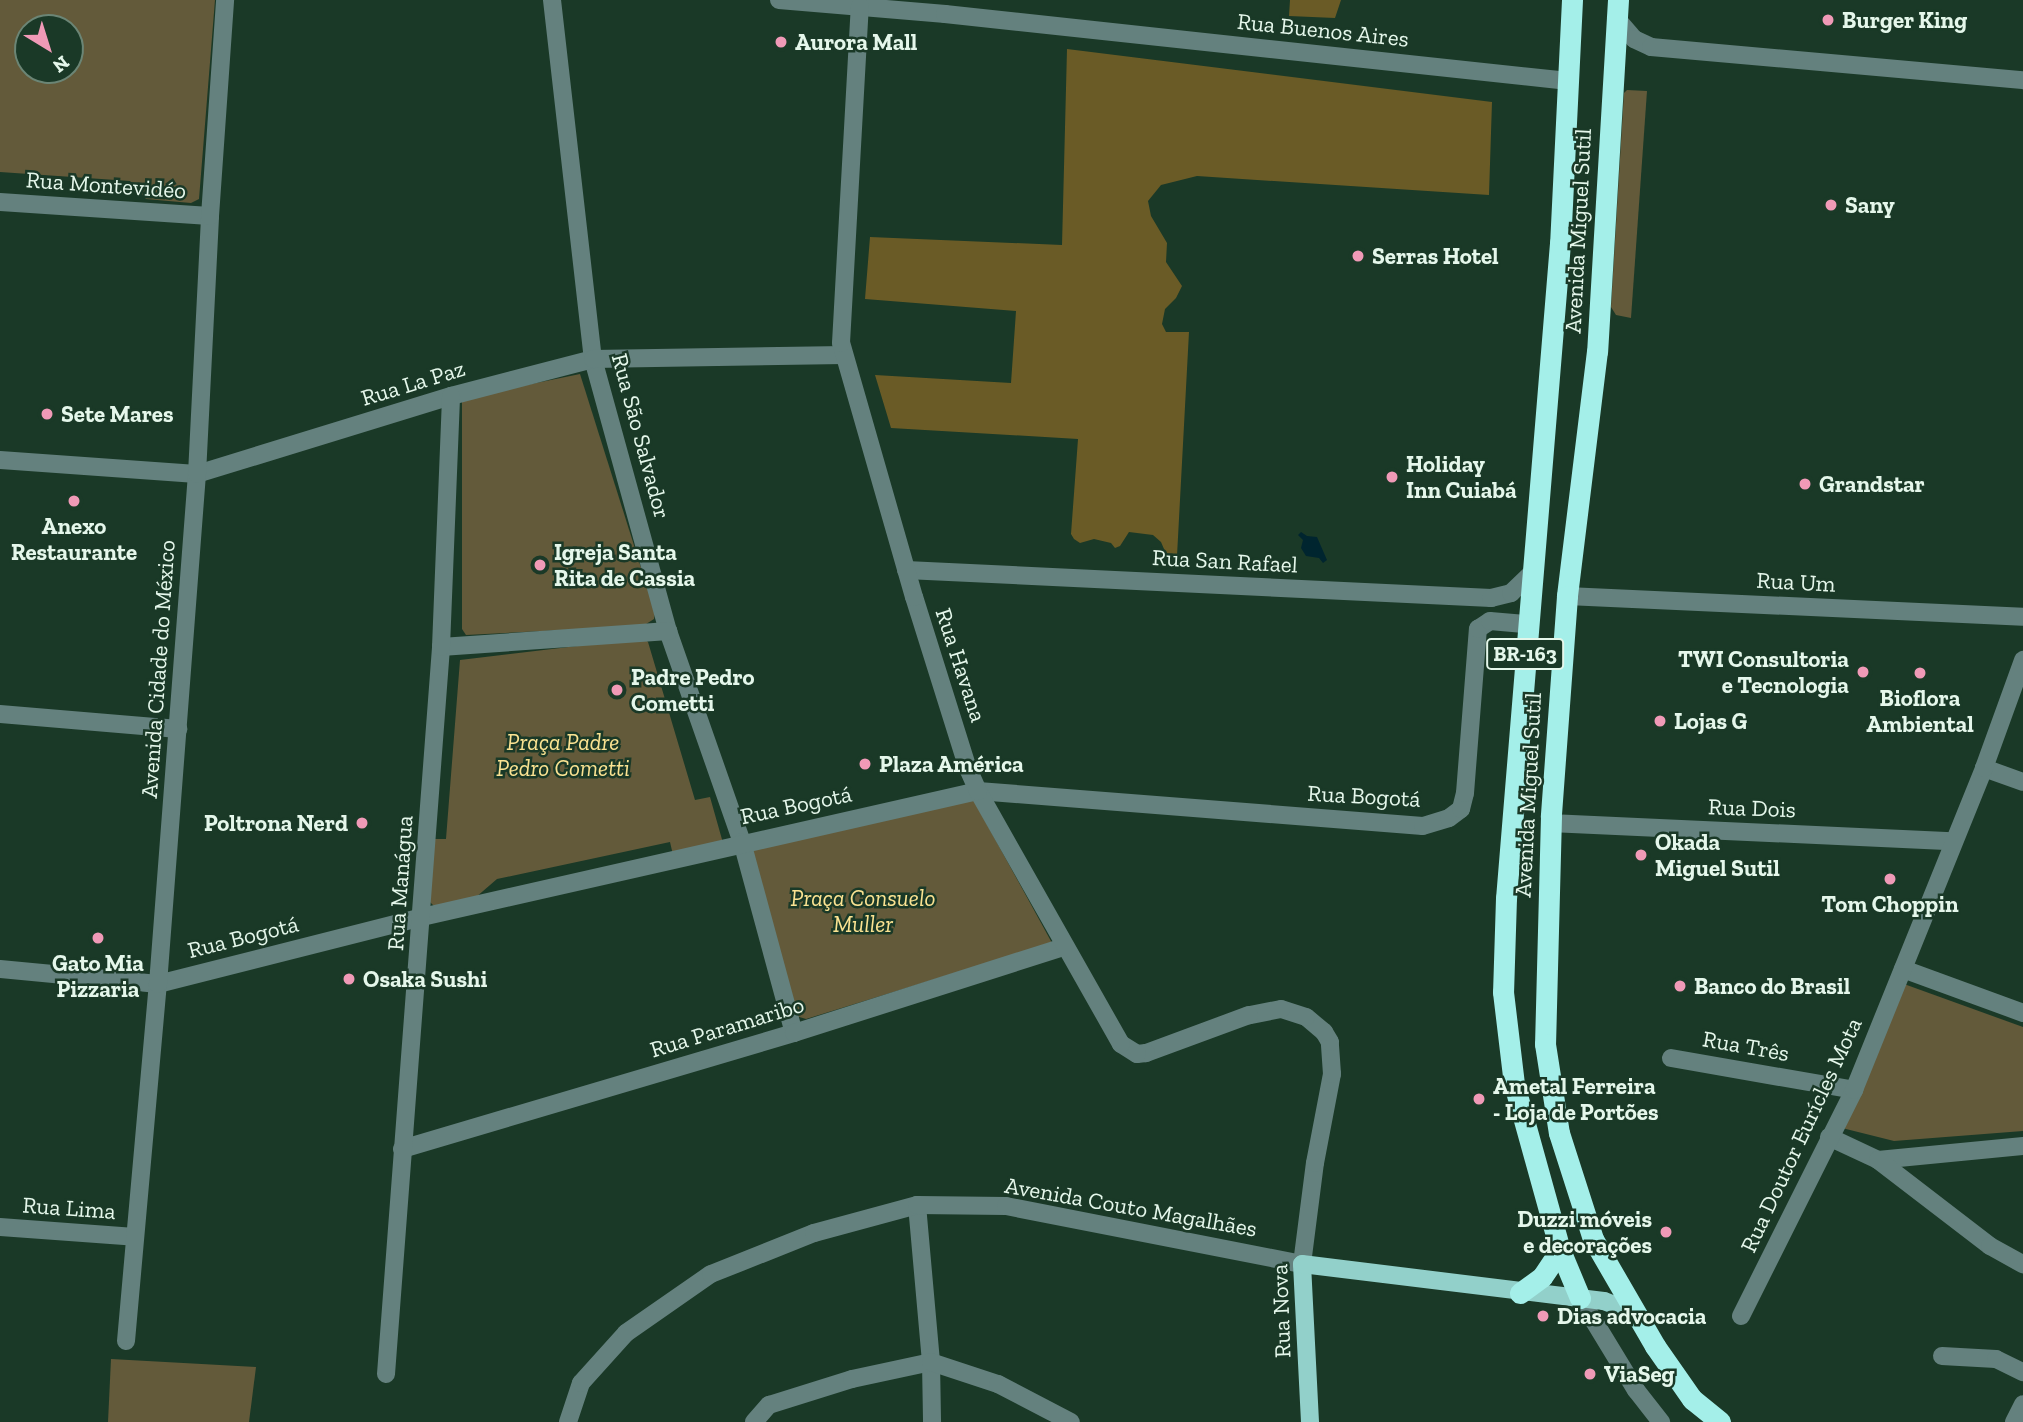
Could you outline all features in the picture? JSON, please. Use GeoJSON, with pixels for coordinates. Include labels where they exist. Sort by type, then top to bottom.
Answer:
{"type":"FeatureCollection","features":[{"type":"Feature","properties":{"kind":"highway","name":"Avenida Miguel Sutil"},"geometry":{"type":"LineString","coordinates":[[1572,0],[1560,243],[1506,898],[1503,992],[1514,1084],[1560,1250],[1580,1298]]}},
{"type":"Feature","properties":{"kind":"highway","name":"Avenida Miguel Sutil"},"geometry":{"type":"LineString","coordinates":[[1617,9],[1597,351],[1567,596],[1550,824],[1545,1044],[1559,1133],[1593,1239],[1635,1312],[1692,1399],[1720,1422]]}},
{"type":"Feature","properties":{"kind":"highway"},"geometry":{"type":"LineString","coordinates":[[1520,1293],[1542,1277],[1560,1250]]}},
{"type":"Feature","properties":{"kind":"main road","name":"Avenida Couto Magalhães"},"geometry":{"type":"LineString","coordinates":[[1301,1264],[1520,1293],[1604,1301],[1635,1312]]}},
{"type":"Feature","properties":{"kind":"main road","name":"Rua Nova"},"geometry":{"type":"LineString","coordinates":[[1301,1264],[1310,1422]]}},
{"type":"Feature","properties":{"kind":"street","name":"Avenida Cidade do México"},"geometry":{"type":"LineString","coordinates":[[126,1341],[158,984],[197,474],[209,216],[225,0]]}},
{"type":"Feature","properties":{"kind":"street","name":"Rua São Salvador"},"geometry":{"type":"LineString","coordinates":[[552,0],[593,359],[668,631],[741,842],[794,1033]]}},
{"type":"Feature","properties":{"kind":"street","name":"Rua Buenos Aires"},"geometry":{"type":"LineString","coordinates":[[779,0],[1568,81]]}},
{"type":"Feature","properties":{"kind":"street","name":"Rua Havana"},"geometry":{"type":"LineString","coordinates":[[860,7],[840,324],[844,355],[906,570],[978,791],[1113,1035],[1121,1044],[1137,1054],[1146,1054],[1249,1014],[1281,1009],[1306,1017],[1324,1032],[1330,1042],[1332,1074]]}},
{"type":"Feature","properties":{"kind":"street"},"geometry":{"type":"LineString","coordinates":[[1617,9],[1634,39],[1651,47],[2023,80]]}},
{"type":"Feature","properties":{"kind":"street","name":"Rua Montevidéo"},"geometry":{"type":"LineString","coordinates":[[0,202],[209,216]]}},
{"type":"Feature","properties":{"kind":"street","name":"Rua La Paz"},"geometry":{"type":"LineString","coordinates":[[0,460],[197,474],[452,396],[593,359],[844,355]]}},
{"type":"Feature","properties":{"kind":"street","name":"Rua Manágua"},"geometry":{"type":"LineString","coordinates":[[386,1374],[441,647],[452,396]]}},
{"type":"Feature","properties":{"kind":"street","name":"Rua San Rafael"},"geometry":{"type":"LineString","coordinates":[[906,570],[1491,598],[1511,593],[1532,573]]}},
{"type":"Feature","properties":{"kind":"street","name":"Rua Um"},"geometry":{"type":"LineString","coordinates":[[1567,596],[2023,618]]}},
{"type":"Feature","properties":{"kind":"street","name":"Rua Bogotá"},"geometry":{"type":"LineString","coordinates":[[0,969],[158,984],[422,917],[741,842],[978,791],[1423,827],[1449,818],[1461,809],[1465,793],[1478,629],[1490,621],[1528,624]]}},
{"type":"Feature","properties":{"kind":"street"},"geometry":{"type":"LineString","coordinates":[[441,647],[668,631]]}},
{"type":"Feature","properties":{"kind":"street","name":"Rua Doutor Eurícles Mota"},"geometry":{"type":"LineString","coordinates":[[1741,1316],[1854,1090],[1952,841],[1984,768],[2023,660]]}},
{"type":"Feature","properties":{"kind":"street"},"geometry":{"type":"LineString","coordinates":[[0,714],[178,729]]}},
{"type":"Feature","properties":{"kind":"street"},"geometry":{"type":"LineString","coordinates":[[1984,768],[2023,782]]}},
{"type":"Feature","properties":{"kind":"street","name":"Rua Dois"},"geometry":{"type":"LineString","coordinates":[[1550,824],[1952,841]]}},
{"type":"Feature","properties":{"kind":"street","name":"Rua Paramaribo"},"geometry":{"type":"LineString","coordinates":[[402,1149],[794,1033],[1064,947]]}},
{"type":"Feature","properties":{"kind":"street"},"geometry":{"type":"LineString","coordinates":[[1903,969],[2023,1013]]}},
{"type":"Feature","properties":{"kind":"street","name":"Rua Três"},"geometry":{"type":"LineString","coordinates":[[1671,1058],[1854,1090]]}},
{"type":"Feature","properties":{"kind":"street","name":"Rua Nova"},"geometry":{"type":"LineString","coordinates":[[1301,1264],[1315,1163],[1332,1074]]}},
{"type":"Feature","properties":{"kind":"street"},"geometry":{"type":"LineString","coordinates":[[1829,1137],[1878,1160],[1990,1246],[2023,1264]]}},
{"type":"Feature","properties":{"kind":"street"},"geometry":{"type":"LineString","coordinates":[[1878,1160],[2023,1146]]}},
{"type":"Feature","properties":{"kind":"street"},"geometry":{"type":"LineString","coordinates":[[917,1205],[932,1362],[932,1422]]}},
{"type":"Feature","properties":{"kind":"street","name":"Avenida Couto Magalhães"},"geometry":{"type":"LineString","coordinates":[[568,1422],[581,1383],[626,1333],[711,1274],[814,1233],[917,1205],[1006,1206],[1301,1264]]}},
{"type":"Feature","properties":{"kind":"street","name":"Rua Lima"},"geometry":{"type":"LineString","coordinates":[[0,1227],[135,1237]]}},
{"type":"Feature","properties":{"kind":"street","name":"Avenida Miguel Sutil"},"geometry":{"type":"LineString","coordinates":[[1580,1298],[1629,1380],[1661,1422]]}},
{"type":"Feature","properties":{"kind":"street"},"geometry":{"type":"LineString","coordinates":[[1942,1356],[1996,1359],[2023,1371]]}},
{"type":"Feature","properties":{"kind":"street"},"geometry":{"type":"LineString","coordinates":[[754,1422],[769,1405],[852,1379],[932,1362],[998,1384],[1071,1422]]}},
{"type":"Feature","properties":{"kind":"green space"},"geometry":{"type":"Polygon","coordinates":[[[0,0],[215,0],[199,199],[191,203],[146,199],[130,181],[0,172],[0,0]]]}},
{"type":"Feature","properties":{"kind":"green space"},"geometry":{"type":"Polygon","coordinates":[[[1627,90],[1647,91],[1631,318],[1616,315],[1611,307],[1624,93],[1627,90]]]}},
{"type":"Feature","properties":{"kind":"green space"},"geometry":{"type":"Polygon","coordinates":[[[580,374],[655,612],[654,619],[643,626],[466,635],[462,629],[462,401],[468,397],[580,374]]]}},
{"type":"Feature","properties":{"kind":"green space","name":"Praça Padre Pedro Cometti"},"geometry":{"type":"Polygon","coordinates":[[[644,638],[648,642],[695,800],[710,797],[723,843],[673,855],[670,842],[497,879],[468,904],[436,908],[429,901],[432,839],[446,839],[460,660],[644,638]]]}},
{"type":"Feature","properties":{"kind":"green space","name":"Praça Consuelo Muller"},"geometry":{"type":"Polygon","coordinates":[[[972,797],[1052,943],[806,1019],[796,1016],[752,853],[756,848],[972,797]]]}},
{"type":"Feature","properties":{"kind":"green space"},"geometry":{"type":"Polygon","coordinates":[[[1904,984],[2023,1027],[2023,1131],[1894,1141],[1842,1128],[1904,984]]]}},
{"type":"Feature","properties":{"kind":"green space"},"geometry":{"type":"Polygon","coordinates":[[[111,1359],[256,1367],[249,1422],[108,1422],[111,1359]]]}},
{"type":"Feature","properties":{"kind":"shaded area"},"geometry":{"type":"Polygon","coordinates":[[[1290,0],[1341,0],[1335,18],[1289,16],[1290,0]]]}},
{"type":"Feature","properties":{"kind":"shaded area"},"geometry":{"type":"Polygon","coordinates":[[[1067,49],[1492,102],[1489,195],[1197,176],[1161,185],[1148,201],[1151,216],[1167,243],[1166,262],[1182,286],[1176,298],[1165,309],[1162,324],[1166,332],[1189,332],[1177,556],[1172,560],[1167,556],[1161,542],[1153,535],[1129,532],[1120,546],[1115,548],[1111,543],[1094,539],[1080,543],[1074,539],[1071,534],[1078,439],[891,428],[875,375],[1011,383],[1016,311],[865,299],[870,237],[1062,245],[1067,49]]]}},
{"type":"Feature","properties":{"kind":"water"},"geometry":{"type":"Polygon","coordinates":[[[1301,532],[1317,537],[1327,560],[1323,563],[1319,558],[1306,556],[1301,548],[1303,540],[1298,535],[1301,532]]]}},
{"type":"Feature","properties":{"kind":"place","name":"Burger King"},"geometry":{"type":"Point","coordinates":[1828,20]}},
{"type":"Feature","properties":{"kind":"place","name":"Aurora Mall"},"geometry":{"type":"Point","coordinates":[781,42]}},
{"type":"Feature","properties":{"kind":"place","name":"Sany"},"geometry":{"type":"Point","coordinates":[1831,205]}},
{"type":"Feature","properties":{"kind":"place","name":"Serras Hotel"},"geometry":{"type":"Point","coordinates":[1358,256]}},
{"type":"Feature","properties":{"kind":"place","name":"Sete Mares"},"geometry":{"type":"Point","coordinates":[47,414]}},
{"type":"Feature","properties":{"kind":"place","name":"Holiday Inn Cuiabá"},"geometry":{"type":"Point","coordinates":[1392,477]}},
{"type":"Feature","properties":{"kind":"place","name":"Grandstar"},"geometry":{"type":"Point","coordinates":[1805,484]}},
{"type":"Feature","properties":{"kind":"place","name":"Anexo Restaurante"},"geometry":{"type":"Point","coordinates":[74,501]}},
{"type":"Feature","properties":{"kind":"place","name":"Igreja Santa Rita de Cassia"},"geometry":{"type":"Point","coordinates":[540,565]}},
{"type":"Feature","properties":{"kind":"place","name":"TWI Consultoria e Tecnologia"},"geometry":{"type":"Point","coordinates":[1863,672]}},
{"type":"Feature","properties":{"kind":"place","name":"Bioflora Ambiental"},"geometry":{"type":"Point","coordinates":[1920,673]}},
{"type":"Feature","properties":{"kind":"place","name":"Padre Pedro Cometti"},"geometry":{"type":"Point","coordinates":[617,690]}},
{"type":"Feature","properties":{"kind":"place","name":"Lojas G"},"geometry":{"type":"Point","coordinates":[1660,721]}},
{"type":"Feature","properties":{"kind":"place","name":"Plaza América"},"geometry":{"type":"Point","coordinates":[865,764]}},
{"type":"Feature","properties":{"kind":"place","name":"Poltrona Nerd"},"geometry":{"type":"Point","coordinates":[362,823]}},
{"type":"Feature","properties":{"kind":"place","name":"Okada Miguel Sutil"},"geometry":{"type":"Point","coordinates":[1641,855]}},
{"type":"Feature","properties":{"kind":"place","name":"Tom Choppin"},"geometry":{"type":"Point","coordinates":[1890,879]}},
{"type":"Feature","properties":{"kind":"place","name":"Gato Mia Pizzaria"},"geometry":{"type":"Point","coordinates":[98,938]}},
{"type":"Feature","properties":{"kind":"place","name":"Osaka Sushi"},"geometry":{"type":"Point","coordinates":[349,979]}},
{"type":"Feature","properties":{"kind":"place","name":"Banco do Brasil"},"geometry":{"type":"Point","coordinates":[1680,986]}},
{"type":"Feature","properties":{"kind":"place","name":"Ametal Ferreira - Loja de Portões"},"geometry":{"type":"Point","coordinates":[1479,1099]}},
{"type":"Feature","properties":{"kind":"place","name":"Duzzi móveis e decorações"},"geometry":{"type":"Point","coordinates":[1666,1232]}},
{"type":"Feature","properties":{"kind":"place","name":"Dias advocacia"},"geometry":{"type":"Point","coordinates":[1543,1316]}},
{"type":"Feature","properties":{"kind":"place","name":"ViaSeg"},"geometry":{"type":"Point","coordinates":[1590,1374]}}]}
